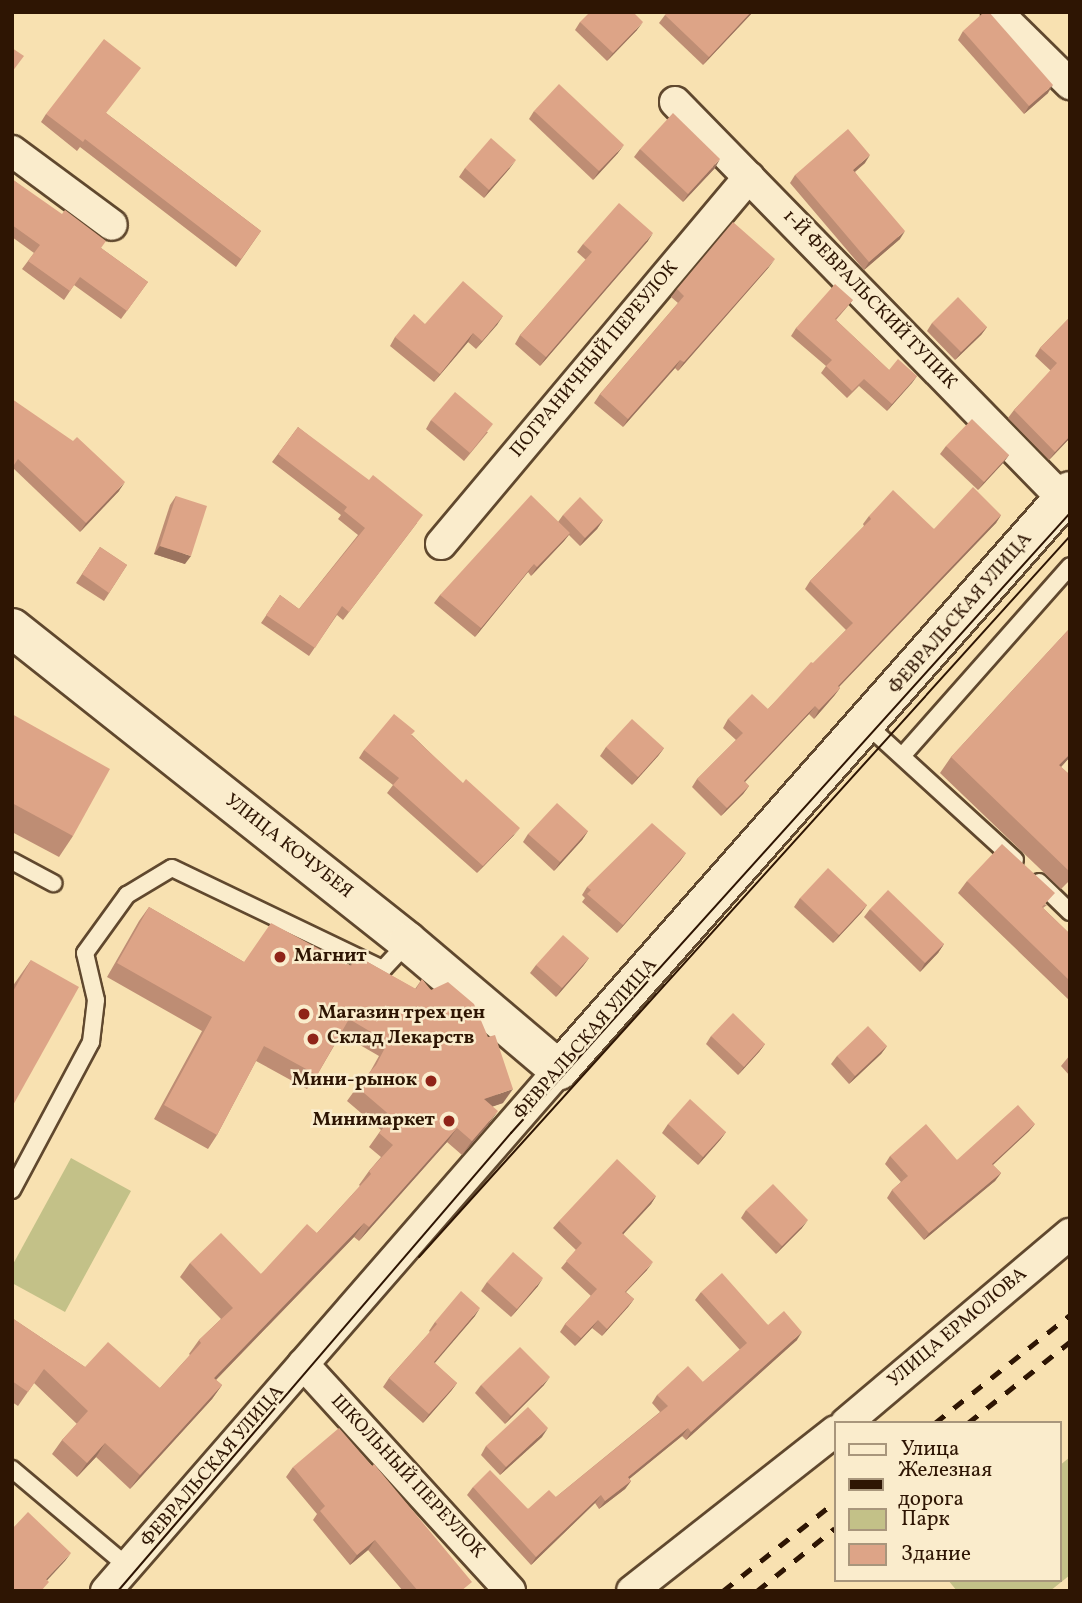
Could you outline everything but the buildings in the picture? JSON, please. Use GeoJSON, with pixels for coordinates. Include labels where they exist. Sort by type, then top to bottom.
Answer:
{"type":"FeatureCollection","features":[{"type":"Feature","properties":{"kind":"street"},"geometry":{"type":"LineString","coordinates":[[997,12],[1070,84]]}},
{"type":"Feature","properties":{"kind":"street","name":"1-Й ФЕВРАЛЬСКИЙ ТУПИК"},"geometry":{"type":"LineString","coordinates":[[674,102],[1066,495]]}},
{"type":"Feature","properties":{"kind":"street"},"geometry":{"type":"LineString","coordinates":[[12,151],[112,225]]}},
{"type":"Feature","properties":{"kind":"street","name":"ПОГРАНИЧНЫЙ ПЕРЕУЛОК"},"geometry":{"type":"LineString","coordinates":[[441,544],[749,177]]}},
{"type":"Feature","properties":{"kind":"street","name":"ФЕВРАЛЬСКАЯ УЛИЦА"},"geometry":{"type":"LineString","coordinates":[[106,1591],[559,1070],[1066,495]]}},
{"type":"Feature","properties":{"kind":"street","name":"УЛИЦА КОЧУБЕЯ"},"geometry":{"type":"LineString","coordinates":[[12,628],[408,942],[559,1070]]}},
{"type":"Feature","properties":{"kind":"street","name":"УЛИЦА ЕРМОЛОВА"},"geometry":{"type":"LineString","coordinates":[[848,1421],[1070,1234]]}},
{"type":"Feature","properties":{"kind":"street","name":"ШКОЛЬНЫЙ ПЕРЕУЛОК"},"geometry":{"type":"LineString","coordinates":[[303,1364],[484,1559],[510,1591]]}},
{"type":"Feature","properties":{"kind":"street"},"geometry":{"type":"LineString","coordinates":[[632,1591],[834,1432]]}},
{"type":"Feature","properties":{"kind":"lane"},"geometry":{"type":"LineString","coordinates":[[903,755],[1070,566]]}},
{"type":"Feature","properties":{"kind":"lane"},"geometry":{"type":"LineString","coordinates":[[865,723],[903,755],[1070,912]]}},
{"type":"Feature","properties":{"kind":"lane"},"geometry":{"type":"LineString","coordinates":[[12,861],[53,883]]}},
{"type":"Feature","properties":{"kind":"lane"},"geometry":{"type":"LineString","coordinates":[[12,1190],[91,1042],[96,1000],[85,953],[127,895],[172,869],[383,969],[408,942]]}},
{"type":"Feature","properties":{"kind":"lane"},"geometry":{"type":"LineString","coordinates":[[12,1469],[127,1566]]}},
{"type":"Feature","properties":{"kind":"green space"},"geometry":{"type":"Polygon","coordinates":[[[71,1158],[131,1191],[65,1312],[12,1283],[12,1266],[71,1158]]]}},
{"type":"Feature","properties":{"kind":"green space"},"geometry":{"type":"Polygon","coordinates":[[[1070,1457],[1070,1575],[1050,1591],[957,1591],[950,1582],[1061,1582],[1061,1464],[1070,1457]]]}},
{"type":"Feature","properties":{"kind":"tram line"},"geometry":{"type":"LineString","coordinates":[[118,1591],[511,1133],[1070,513]]}},
{"type":"Feature","properties":{"kind":"tram line"},"geometry":{"type":"LineString","coordinates":[[419,1257],[1070,536]]}},
{"type":"Feature","properties":{"kind":"railway"},"geometry":{"type":"LineString","coordinates":[[938,1421],[1070,1315]]}},
{"type":"Feature","properties":{"kind":"railway"},"geometry":{"type":"LineString","coordinates":[[971,1421],[1070,1342]]}},
{"type":"Feature","properties":{"kind":"railway"},"geometry":{"type":"LineString","coordinates":[[723,1591],[834,1503]]}},
{"type":"Feature","properties":{"kind":"railway"},"geometry":{"type":"LineString","coordinates":[[757,1591],[834,1529]]}},
{"type":"Feature","properties":{"kind":"place","name":"Магнит"},"geometry":{"type":"Point","coordinates":[280,957]}},
{"type":"Feature","properties":{"kind":"place","name":"Магазин трех цен"},"geometry":{"type":"Point","coordinates":[304,1014]}},
{"type":"Feature","properties":{"kind":"place","name":"Склад Лекарств"},"geometry":{"type":"Point","coordinates":[313,1039]}},
{"type":"Feature","properties":{"kind":"place","name":"Мини-рынок"},"geometry":{"type":"Point","coordinates":[431,1081]}},
{"type":"Feature","properties":{"kind":"place","name":"Минимаркет"},"geometry":{"type":"Point","coordinates":[449,1121]}}]}
